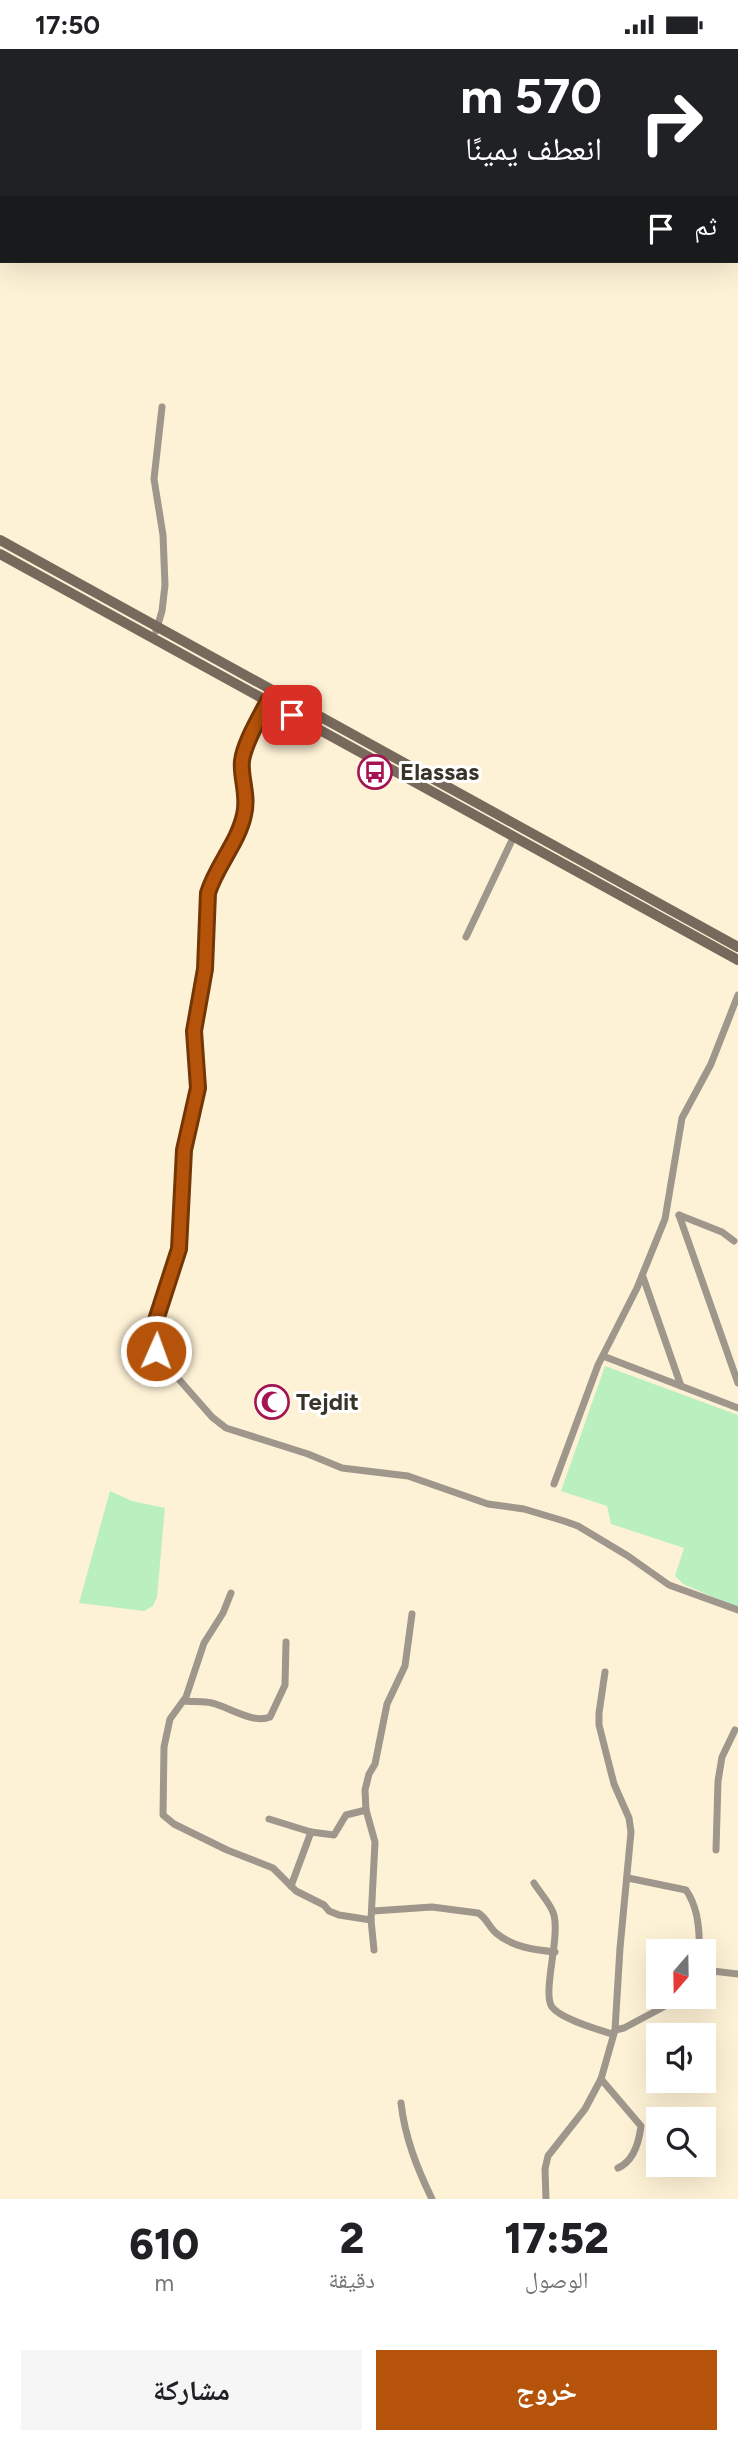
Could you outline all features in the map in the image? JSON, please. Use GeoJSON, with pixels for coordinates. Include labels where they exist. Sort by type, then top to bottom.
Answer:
{"type":"FeatureCollection","features":[{"type":"Feature","properties":{"kind":"main road"},"geometry":{"type":"LineString","coordinates":[[0,540],[738,947]]}},
{"type":"Feature","properties":{"kind":"main road"},"geometry":{"type":"LineString","coordinates":[[0,554],[738,960]]}},
{"type":"Feature","properties":{"kind":"main road"},"geometry":{"type":"LineString","coordinates":[[462,810],[467,799]]}},
{"type":"Feature","properties":{"kind":"street"},"geometry":{"type":"LineString","coordinates":[[153,638],[158,626],[165,585],[163,535],[153,470],[162,407]]}},
{"type":"Feature","properties":{"kind":"street"},"geometry":{"type":"LineString","coordinates":[[268,701],[242,761],[246,801],[240,828],[211,882],[208,893],[205,969],[194,1031],[198,1088],[184,1150],[179,1249],[156,1320],[156,1351],[212,1416],[226,1428],[308,1454],[342,1468],[408,1476],[488,1504],[564,1521],[578,1526],[628,1556],[669,1585],[738,1610]]}},
{"type":"Feature","properties":{"kind":"street"},"geometry":{"type":"LineString","coordinates":[[466,937],[513,838]]}},
{"type":"Feature","properties":{"kind":"street"},"geometry":{"type":"LineString","coordinates":[[554,1484],[603,1356],[643,1276],[668,1211],[667,1203],[682,1118],[711,1065],[738,995]]}},
{"type":"Feature","properties":{"kind":"street"},"geometry":{"type":"LineString","coordinates":[[668,1211],[722,1231],[734,1241]]}},
{"type":"Feature","properties":{"kind":"street"},"geometry":{"type":"LineString","coordinates":[[679,1215],[734,1361],[738,1383]]}},
{"type":"Feature","properties":{"kind":"street"},"geometry":{"type":"LineString","coordinates":[[643,1276],[681,1386]]}},
{"type":"Feature","properties":{"kind":"street"},"geometry":{"type":"LineString","coordinates":[[603,1356],[738,1408]]}},
{"type":"Feature","properties":{"kind":"street"},"geometry":{"type":"LineString","coordinates":[[231,1593],[223,1613],[204,1643],[184,1701],[170,1719],[166,1730],[163,1815],[174,1824],[227,1850],[267,1865],[301,1894],[324,1905],[329,1911],[346,1916],[372,1916],[432,1907],[478,1913],[499,1936],[511,1943],[555,1952]]}},
{"type":"Feature","properties":{"kind":"street"},"geometry":{"type":"LineString","coordinates":[[374,1950],[372,1916],[375,1842],[366,1811],[365,1790],[375,1764],[387,1704],[405,1666],[412,1614]]}},
{"type":"Feature","properties":{"kind":"street"},"geometry":{"type":"LineString","coordinates":[[184,1701],[207,1702],[264,1720],[270,1717],[285,1685],[286,1642]]}},
{"type":"Feature","properties":{"kind":"street"},"geometry":{"type":"LineString","coordinates":[[547,2199],[545,2169],[548,2156],[585,2109],[601,2079],[613,2032],[631,1832],[629,1818],[614,1784],[599,1725],[605,1672]]}},
{"type":"Feature","properties":{"kind":"street"},"geometry":{"type":"LineString","coordinates":[[716,1850],[718,1781],[722,1756],[735,1730]]}},
{"type":"Feature","properties":{"kind":"street"},"geometry":{"type":"LineString","coordinates":[[269,1819],[311,1832],[334,1835],[346,1815],[366,1811]]}},
{"type":"Feature","properties":{"kind":"street"},"geometry":{"type":"LineString","coordinates":[[291,1886],[311,1832]]}},
{"type":"Feature","properties":{"kind":"street"},"geometry":{"type":"LineString","coordinates":[[628,1878],[686,1890],[693,1900],[698,1939]]}},
{"type":"Feature","properties":{"kind":"street"},"geometry":{"type":"LineString","coordinates":[[534,1883],[553,1912],[555,1952],[548,1996],[553,2009],[613,2032],[660,2009]]}},
{"type":"Feature","properties":{"kind":"street"},"geometry":{"type":"LineString","coordinates":[[716,1971],[738,1974]]}},
{"type":"Feature","properties":{"kind":"street"},"geometry":{"type":"LineString","coordinates":[[601,2079],[641,2126],[637,2145],[624,2165],[618,2168]]}},
{"type":"Feature","properties":{"kind":"street"},"geometry":{"type":"LineString","coordinates":[[401,2103],[404,2127],[412,2154],[432,2199]]}},
{"type":"Feature","properties":{"kind":"green space"},"geometry":{"type":"Polygon","coordinates":[[[605,1366],[738,1415],[738,1608],[683,1584],[675,1576],[684,1548],[611,1524],[607,1506],[561,1491],[605,1366]]]}},
{"type":"Feature","properties":{"kind":"green space"},"geometry":{"type":"Polygon","coordinates":[[[110,1491],[132,1501],[165,1508],[157,1597],[153,1606],[144,1611],[79,1603],[110,1491]]]}},
{"type":"Feature","properties":{"kind":"place","name":"Elassas"},"geometry":{"type":"Point","coordinates":[375,772]}},
{"type":"Feature","properties":{"kind":"place","name":"Tejdit"},"geometry":{"type":"Point","coordinates":[272,1402]}},
{"type":"Feature","properties":{"kind":"route"},"geometry":{"type":"LineString","coordinates":[[156,1351],[156,1320],[179,1249],[184,1150],[198,1088],[194,1031],[205,969],[208,893],[211,882],[240,828],[246,801],[242,761],[268,701],[292,715]]}}]}
